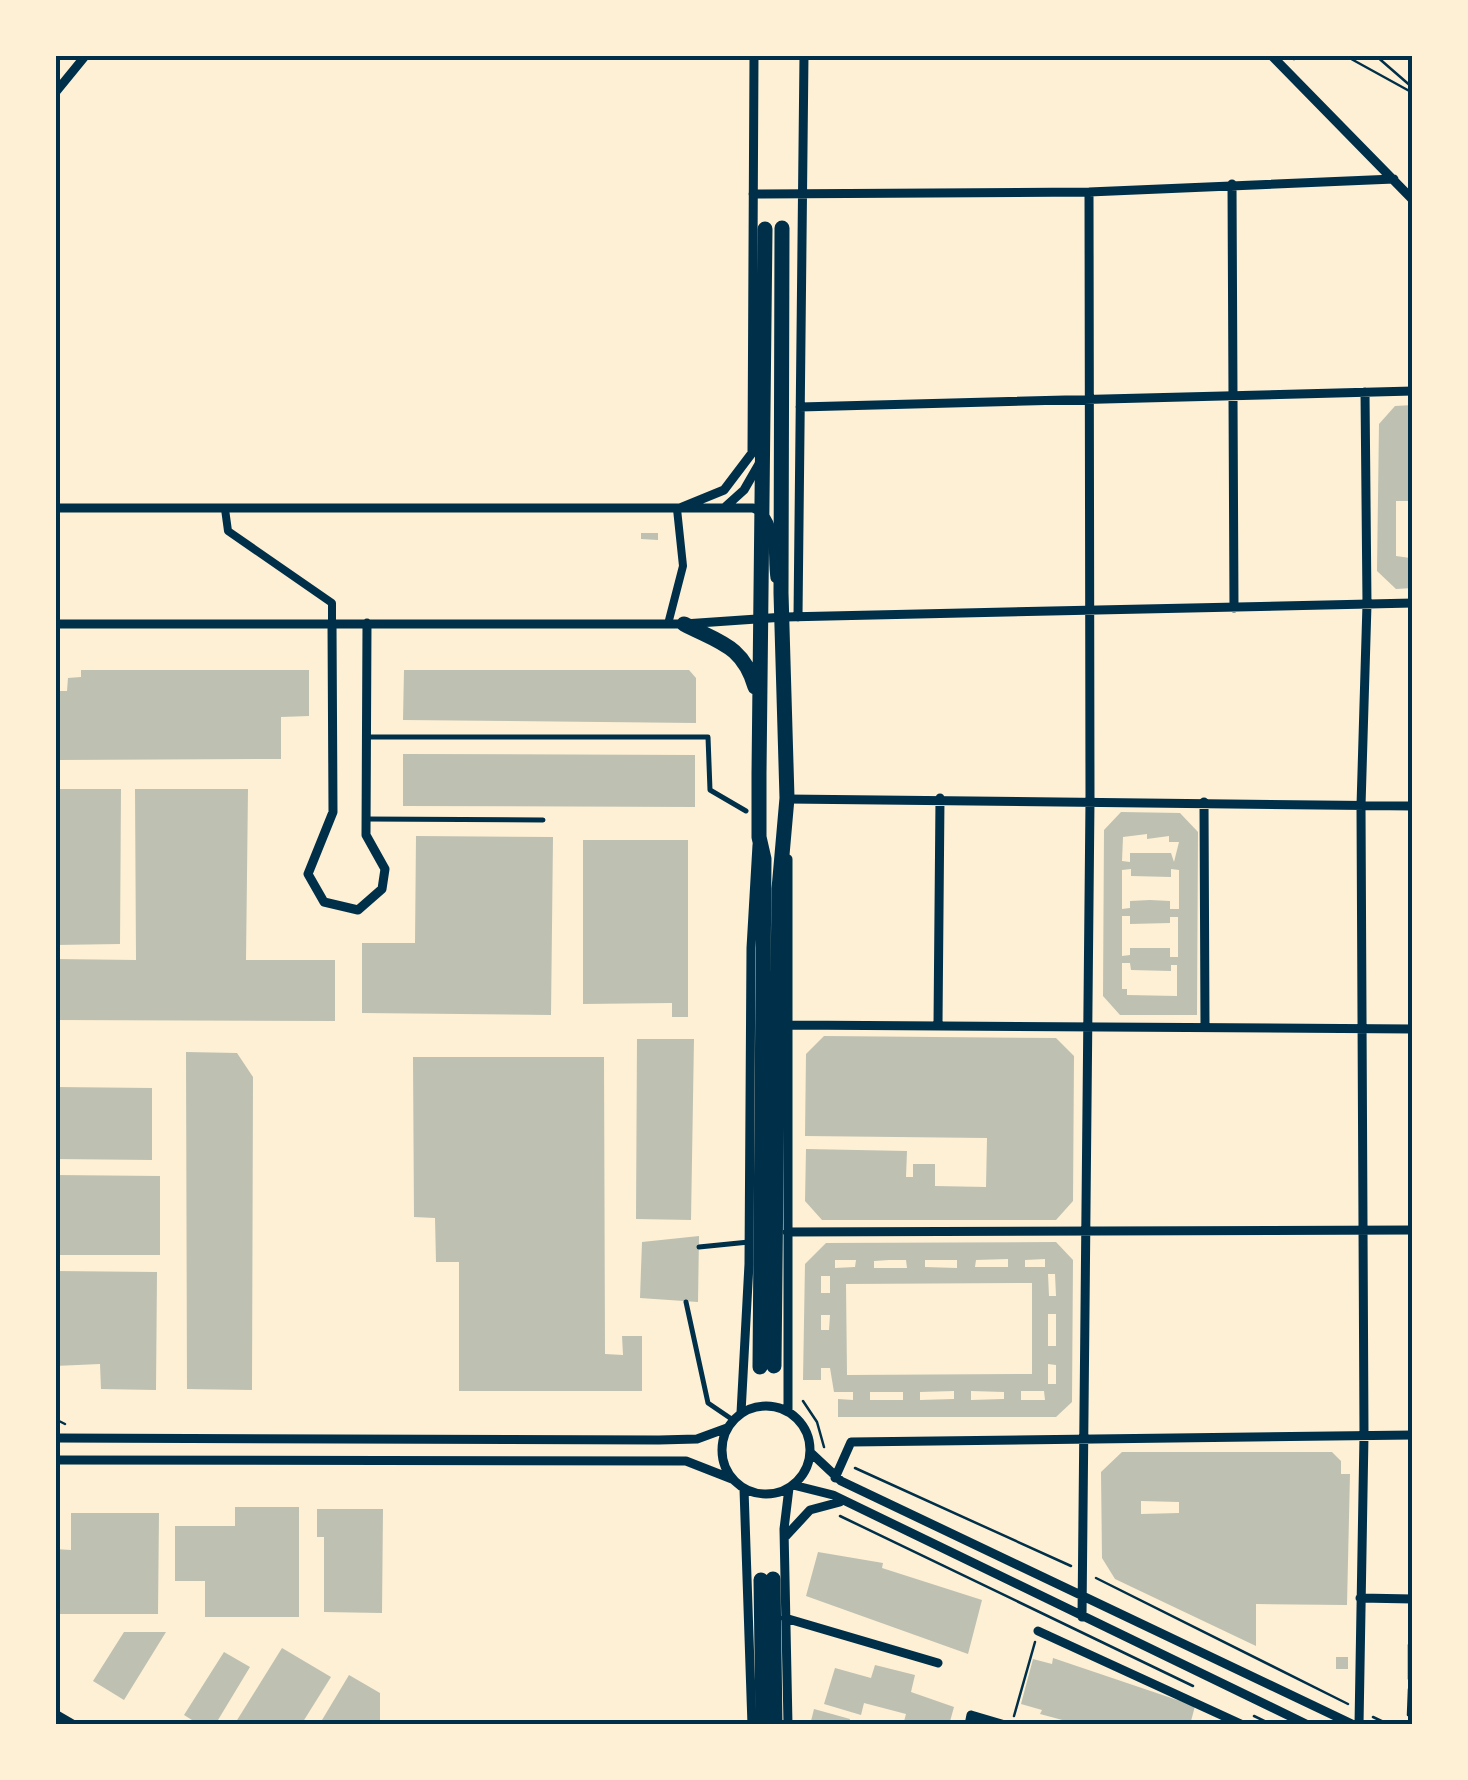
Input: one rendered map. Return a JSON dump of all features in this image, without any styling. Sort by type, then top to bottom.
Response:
[{"type":"main road","points":[[774,228],[781,592],[791,617],[767,1366],[764,859],[759,837],[765,451],[774,228]]},
{"type":"main road","points":[[676,624],[735,648],[748,664],[760,708]]},
{"type":"main road","points":[[762,1725],[767,1580],[775,1725]]},
{"type":"street","points":[[55,93],[86,55]]},
{"type":"street","points":[[560,55],[593,55]]},
{"type":"street","points":[[677,509],[724,490],[752,453],[754,55]]},
{"type":"street","points":[[791,617],[798,590],[804,55]]},
{"type":"street","points":[[1272,55],[1413,200]]},
{"type":"street","points":[[753,194],[1089,192],[1394,179]]},
{"type":"street","points":[[1232,184],[1234,608]]},
{"type":"street","points":[[1082,1617],[1092,399],[1089,192]]},
{"type":"street","points":[[800,407],[1413,391]]},
{"type":"street","points":[[810,1452],[836,1478],[1356,1725],[1364,1435],[1364,392]]},
{"type":"street","points":[[724,508],[744,490],[765,451]]},
{"type":"street","points":[[55,508],[724,508],[763,512],[771,524],[774,574],[781,592]]},
{"type":"street","points":[[676,624],[683,566],[677,509]]},
{"type":"street","points":[[225,510],[228,531],[332,603],[333,812],[308,874],[318,897],[339,909],[368,906],[384,882],[385,869],[366,835],[367,622]]},
{"type":"street","points":[[55,624],[676,624],[791,617],[1413,603]]},
{"type":"street","points":[[788,1412],[787,798],[1413,806]]},
{"type":"street","points":[[938,1024],[940,798]]},
{"type":"street","points":[[1204,802],[1205,1026]]},
{"type":"street","points":[[732,1479],[722,1449],[734,1421],[749,1242],[751,948],[754,859],[759,837]]},
{"type":"street","points":[[790,1025],[1413,1029]]},
{"type":"street","points":[[787,1232],[1413,1230]]},
{"type":"street","points":[[55,1438],[658,1440],[697,1438],[760,1406],[788,1412],[805,1429],[810,1452],[806,1469],[791,1486],[784,1538],[788,1725]]},
{"type":"street","points":[[836,1478],[851,1442],[1084,1441],[1126,1435],[1413,1435]]},
{"type":"street","points":[[55,1460],[686,1461],[762,1494],[791,1486],[818,1489],[1308,1725]]},
{"type":"street","points":[[744,1489],[752,1725]]},
{"type":"street","points":[[784,1538],[810,1510],[843,1502]]},
{"type":"street","points":[[1360,1598],[1413,1599]]},
{"type":"street","points":[[784,1618],[938,1663]]},
{"type":"street","points":[[1038,1630],[1244,1725]]},
{"type":"street","points":[[55,1714],[74,1725]]},
{"type":"street","points":[[968,1725],[971,1715],[1008,1725]]},
{"type":"lane","points":[[366,737],[708,737],[710,790],[746,812]]},
{"type":"lane","points":[[366,819],[543,820]]},
{"type":"lane","points":[[699,1248],[749,1242]]},
{"type":"lane","points":[[686,1302],[708,1402],[734,1421]]},
{"type":"path","points":[[1344,55],[1413,91]]},
{"type":"path","points":[[1376,55],[1413,91]]},
{"type":"path","points":[[828,1515],[861,1526],[1206,1693]]},
{"type":"path","points":[[1008,1725],[1038,1630]]},
{"type":"path","points":[[1413,1635],[1408,1715],[1413,1715]]},
{"type":"path","points":[[1240,1709],[1273,1725]]},
{"type":"building","points":[[1413,405],[1413,501],[1396,501],[1396,556],[1410,558],[1413,588],[1396,589],[1377,571],[1379,424],[1395,406]]},
{"type":"building","points":[[641,533],[658,533],[658,540],[641,539]]},
{"type":"building","points":[[81,670],[309,670],[309,716],[281,717],[281,759],[59,760],[58,691],[67,691],[68,678],[81,677]]},
{"type":"building","points":[[404,670],[689,670],[696,678],[696,723],[403,720]]},
{"type":"building","points":[[403,754],[695,755],[695,807],[403,806]]},
{"type":"building","points":[[55,789],[121,789],[120,944],[55,945]]},
{"type":"building","points":[[135,789],[248,789],[246,960],[335,960],[335,1021],[55,1020],[55,959],[136,960]]},
{"type":"building","points":[[1121,812],[1180,813],[1198,832],[1197,1015],[1120,1015],[1103,996],[1104,830]],"holes":[[[1169,836],[1169,842],[1179,842],[1174,862],[1171,853],[1130,853],[1130,862],[1122,861],[1123,837]],[[1131,869],[1131,876],[1171,877],[1171,869],[1179,870],[1179,909],[1170,909],[1170,901],[1150,900],[1130,901],[1130,908],[1122,909],[1122,870]],[[1122,916],[1130,916],[1130,924],[1170,923],[1170,917],[1178,917],[1178,957],[1170,957],[1170,948],[1130,948],[1130,955],[1122,956]],[[1122,963],[1130,963],[1131,970],[1171,971],[1171,965],[1177,965],[1177,996],[1127,995],[1127,989],[1122,989]]]},
{"type":"building","points":[[416,836],[553,837],[551,1015],[362,1013],[362,943],[415,943]]},
{"type":"building","points":[[583,840],[688,840],[688,1017],[672,1017],[672,1003],[583,1004]]},
{"type":"building","points":[[824,1036],[1056,1038],[1074,1056],[1073,1201],[1056,1220],[822,1220],[805,1201],[806,1149],[907,1151],[906,1177],[913,1177],[913,1164],[935,1164],[935,1186],[986,1187],[987,1138],[805,1136],[806,1054]]},
{"type":"building","points":[[637,1039],[694,1039],[691,1220],[636,1219]]},
{"type":"building","points":[[186,1052],[237,1053],[253,1077],[252,1390],[187,1389]]},
{"type":"building","points":[[413,1057],[604,1057],[605,1354],[623,1355],[622,1336],[642,1336],[642,1391],[459,1391],[459,1262],[436,1262],[435,1218],[414,1217]]},
{"type":"building","points":[[55,1087],[152,1088],[152,1160],[55,1159]]},
{"type":"building","points":[[55,1175],[160,1176],[160,1255],[55,1255]]},
{"type":"building","points":[[699,1236],[698,1302],[640,1298],[642,1242]]},
{"type":"building","points":[[1056,1242],[1073,1260],[1072,1402],[1056,1417],[838,1417],[838,1399],[853,1400],[853,1392],[834,1392],[830,1368],[821,1368],[821,1380],[803,1380],[805,1264],[826,1243]],"holes":[[[1008,1259],[1008,1267],[975,1267],[976,1260]],[[1045,1259],[1045,1267],[1025,1267],[1025,1260]],[[835,1260],[856,1260],[855,1267],[835,1268]],[[906,1260],[907,1268],[874,1268],[874,1261]],[[925,1260],[957,1260],[957,1268],[925,1267]],[[1048,1274],[1055,1274],[1056,1296],[1049,1296]],[[821,1276],[830,1276],[830,1293],[821,1293]],[[1032,1283],[1032,1374],[847,1375],[846,1284]],[[1048,1314],[1056,1314],[1056,1346],[1048,1346]],[[821,1315],[830,1315],[829,1330],[821,1330]],[[1048,1364],[1056,1365],[1056,1384],[1048,1384]],[[954,1391],[954,1399],[920,1400],[920,1392]],[[971,1391],[1004,1392],[1004,1399],[971,1400]],[[1021,1391],[1044,1391],[1045,1400],[1021,1400]],[[870,1392],[903,1392],[903,1400],[870,1400]]]},
{"type":"building","points":[[55,1271],[157,1272],[156,1390],[101,1389],[100,1364],[55,1366]]},
{"type":"building","points":[[1122,1452],[1332,1452],[1341,1461],[1341,1474],[1350,1474],[1347,1605],[1256,1604],[1256,1646],[1115,1579],[1102,1558],[1101,1472]],"holes":[[[1141,1501],[1179,1502],[1179,1513],[1141,1514]]]},
{"type":"building","points":[[235,1507],[299,1507],[299,1617],[205,1617],[205,1581],[175,1581],[175,1526],[235,1526]]},
{"type":"building","points":[[317,1509],[383,1509],[382,1613],[324,1612],[324,1537],[317,1537]]},
{"type":"building","points":[[71,1513],[159,1513],[158,1614],[60,1614],[55,1549],[71,1550]]},
{"type":"building","points":[[818,1552],[883,1563],[882,1568],[982,1600],[968,1654],[806,1596]]},
{"type":"building","points":[[124,1632],[166,1632],[124,1700],[93,1681]]},
{"type":"building","points":[[282,1648],[331,1677],[301,1725],[234,1725]]},
{"type":"building","points":[[224,1652],[250,1667],[215,1725],[200,1725],[184,1715]]},
{"type":"building","points":[[1336,1657],[1348,1657],[1348,1669],[1336,1669]]},
{"type":"building","points":[[1053,1658],[1195,1706],[1190,1725],[1081,1725],[1040,1714],[1042,1710],[1021,1704],[1033,1659],[1052,1664]]},
{"type":"building","points":[[875,1665],[915,1675],[911,1692],[954,1707],[949,1725],[903,1725],[906,1714],[864,1703],[861,1715],[824,1704],[835,1668],[871,1678]]},
{"type":"building","points":[[349,1675],[380,1693],[380,1725],[319,1725]]},
{"type":"building","points":[[814,1709],[850,1719],[849,1725],[810,1725]]}]
